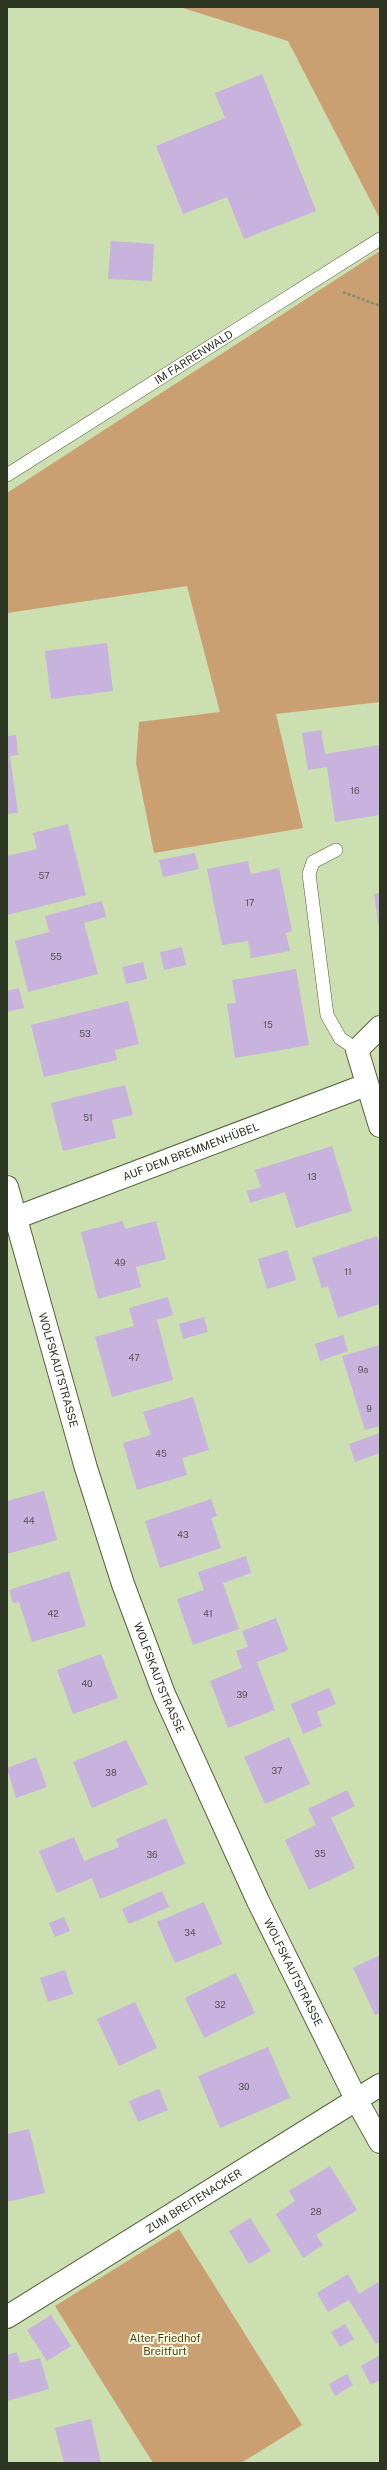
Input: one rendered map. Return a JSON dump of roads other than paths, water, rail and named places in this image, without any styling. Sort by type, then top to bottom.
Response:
[{"type":"street","points":[[380,1026],[357,1050],[366,1085],[380,1126]]},
{"type":"street","name":"AUF DEM BREMMENHÜBEL","points":[[15,1218],[366,1085]]},
{"type":"street","name":"WOLFSKAUTSTRASSE","points":[[7,1187],[86,1468],[123,1584],[164,1694],[258,1901],[357,2101],[380,2142]]},
{"type":"street","name":"ZUM BREITENACKER","points":[[7,2317],[357,2101],[380,2085]]},
{"type":"lane","name":"IM FARRENWALD","points":[[7,475],[380,239]]},
{"type":"lane","points":[[336,850],[313,862],[309,874],[327,1015],[340,1038],[357,1050]]},
{"type":"park label","name":"Alter Friedhof Breitfurt","points":[[165,2344]]}]
